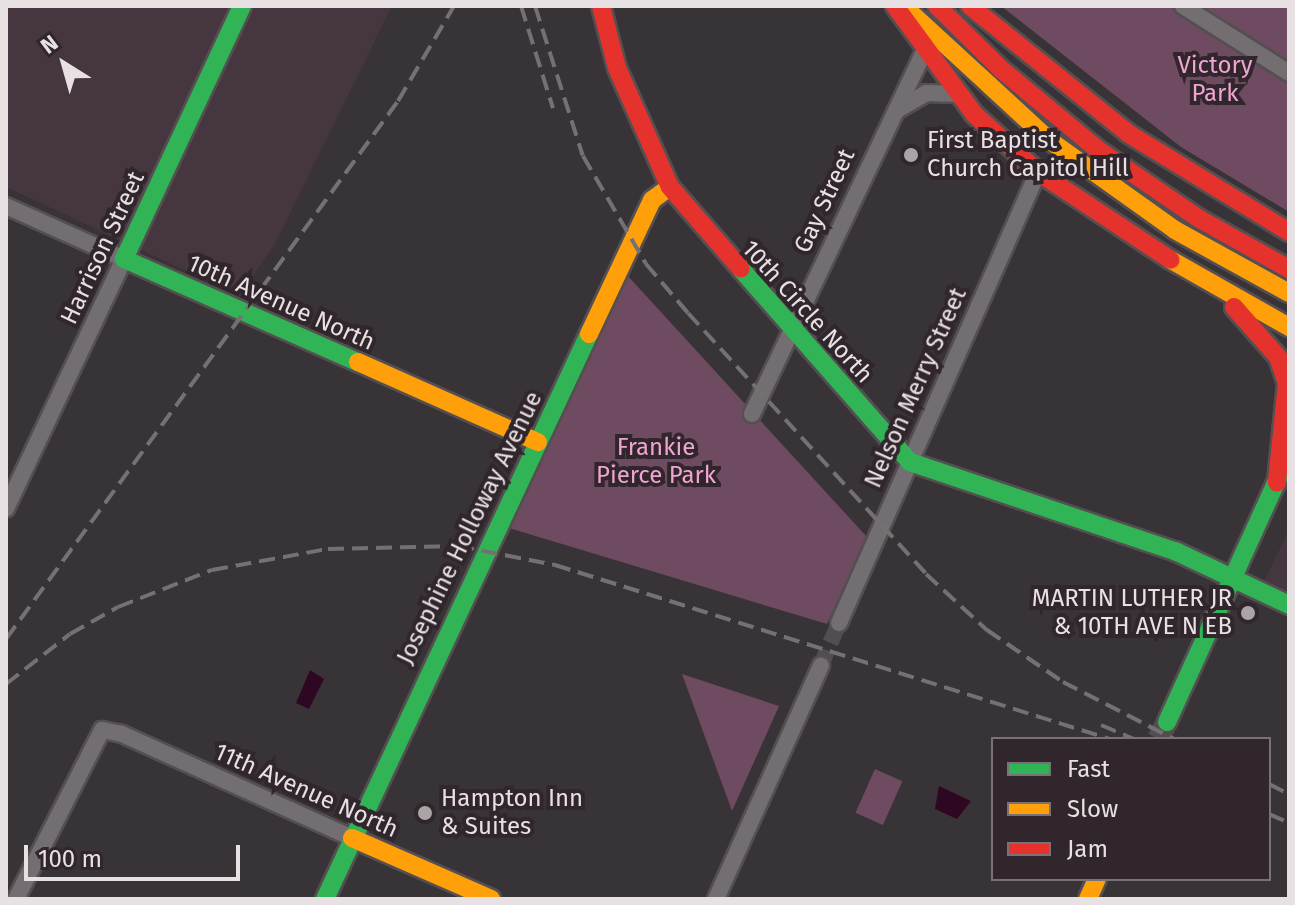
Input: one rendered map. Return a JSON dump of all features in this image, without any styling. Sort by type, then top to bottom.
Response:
[{"type":"street","name":"Harrison Street","points":[[6,509],[242,6]]},
{"type":"street","name":"10th Circle North","points":[[601,6],[617,68],[670,187],[791,331],[910,462],[1175,551],[1231,577]]},
{"type":"street","points":[[895,6],[924,52],[958,94],[1038,172],[1208,285],[1289,327]]},
{"type":"street","points":[[903,6],[1049,140],[1175,230],[1289,293]]},
{"type":"street","points":[[937,6],[1021,86],[1097,149],[1198,218],[1289,269]]},
{"type":"street","points":[[970,6],[1129,134],[1289,232]]},
{"type":"street","points":[[1183,6],[1289,73]]},
{"type":"street","name":"Gay Street","points":[[752,414],[892,113],[924,52]]},
{"type":"street","points":[[892,113],[926,93],[958,94]]},
{"type":"street","name":"Nelson Merry Street","points":[[839,623],[1038,172]]},
{"type":"street","name":"Josephine Holloway Avenue","points":[[325,899],[652,200],[670,187]]},
{"type":"street","name":"10th Avenue North","points":[[6,206],[538,442]]},
{"type":"street","points":[[1208,285],[1253,323],[1278,357],[1287,383],[1277,482]]},
{"type":"street","points":[[1167,722],[1289,456]]},
{"type":"street","points":[[1231,577],[1289,605]]},
{"type":"street","points":[[716,899],[821,665]]},
{"type":"street","name":"11th Avenue North","points":[[16,899],[90,744],[102,730],[122,734],[491,899]]},
{"type":"shaded area","points":[[6,6],[392,6],[276,242],[240,296],[6,187]]},
{"type":"shaded area","points":[[1289,530],[1289,598],[1262,585]]},
{"type":"shaded area","points":[[310,670],[324,679],[309,709],[296,703]]},
{"type":"shaded area","points":[[939,786],[971,801],[957,819],[935,809]]},
{"type":"green space","name":"Victory Park","points":[[1001,6],[1289,6],[1289,212],[1181,147]]},
{"type":"green space","name":"Frankie Pierce Park","points":[[627,275],[867,537],[827,624],[509,528]]},
{"type":"green space","points":[[682,674],[779,706],[732,811]]},
{"type":"green space","points":[[875,769],[902,781],[883,825],[855,813]]},
{"type":"tunnel","points":[[821,665],[839,623]]},
{"type":"tunnel","points":[[1159,737],[1167,722]]},
{"type":"railway","points":[[6,639],[398,101],[454,6]]},
{"type":"railway","points":[[521,6],[553,108]]},
{"type":"railway","points":[[535,6],[583,156],[646,264],[688,313],[926,574],[987,630],[1063,682],[1170,737]]},
{"type":"railway","points":[[6,684],[70,634],[118,607],[212,570],[328,549],[458,546],[555,565],[1104,737]]},
{"type":"railway","points":[[1101,725],[1129,737]]},
{"type":"railway","points":[[1271,785],[1289,794]]},
{"type":"railway","points":[[1271,815],[1289,823]]},
{"type":"traffic: fast","points":[[242,6],[124,259],[358,362]]},
{"type":"traffic: fast","points":[[741,269],[910,462],[1175,551],[1289,605]]},
{"type":"traffic: fast","points":[[325,899],[589,334]]},
{"type":"traffic: fast","points":[[1167,722],[1283,468]]},
{"type":"traffic: slow","points":[[911,13],[1049,140],[1175,230],[1289,293]]},
{"type":"traffic: slow","points":[[589,334],[652,200],[670,187]]},
{"type":"traffic: slow","points":[[1171,260],[1289,327]]},
{"type":"traffic: slow","points":[[358,362],[538,442]]},
{"type":"traffic: slow","points":[[352,838],[491,899]]},
{"type":"traffic: slow","points":[[1088,899],[1096,881]]},
{"type":"traffic: jam","points":[[601,6],[617,68],[670,187],[741,269]]},
{"type":"traffic: jam","points":[[895,6],[974,114],[1038,172],[1171,260]]},
{"type":"traffic: jam","points":[[937,6],[1002,70],[1097,149],[1198,218],[1289,269]]},
{"type":"traffic: jam","points":[[970,6],[1129,134],[1289,232]]},
{"type":"traffic: jam","points":[[1234,307],[1278,357],[1287,383],[1277,482]]},
{"type":"place","name":"First Baptist Church Capitol Hill","points":[[911,155]]},
{"type":"place","name":"MARTIN LUTHER JR & 10TH AVE N EB","points":[[1248,613]]},
{"type":"place","name":"Hampton Inn & Suites","points":[[425,813]]}]
